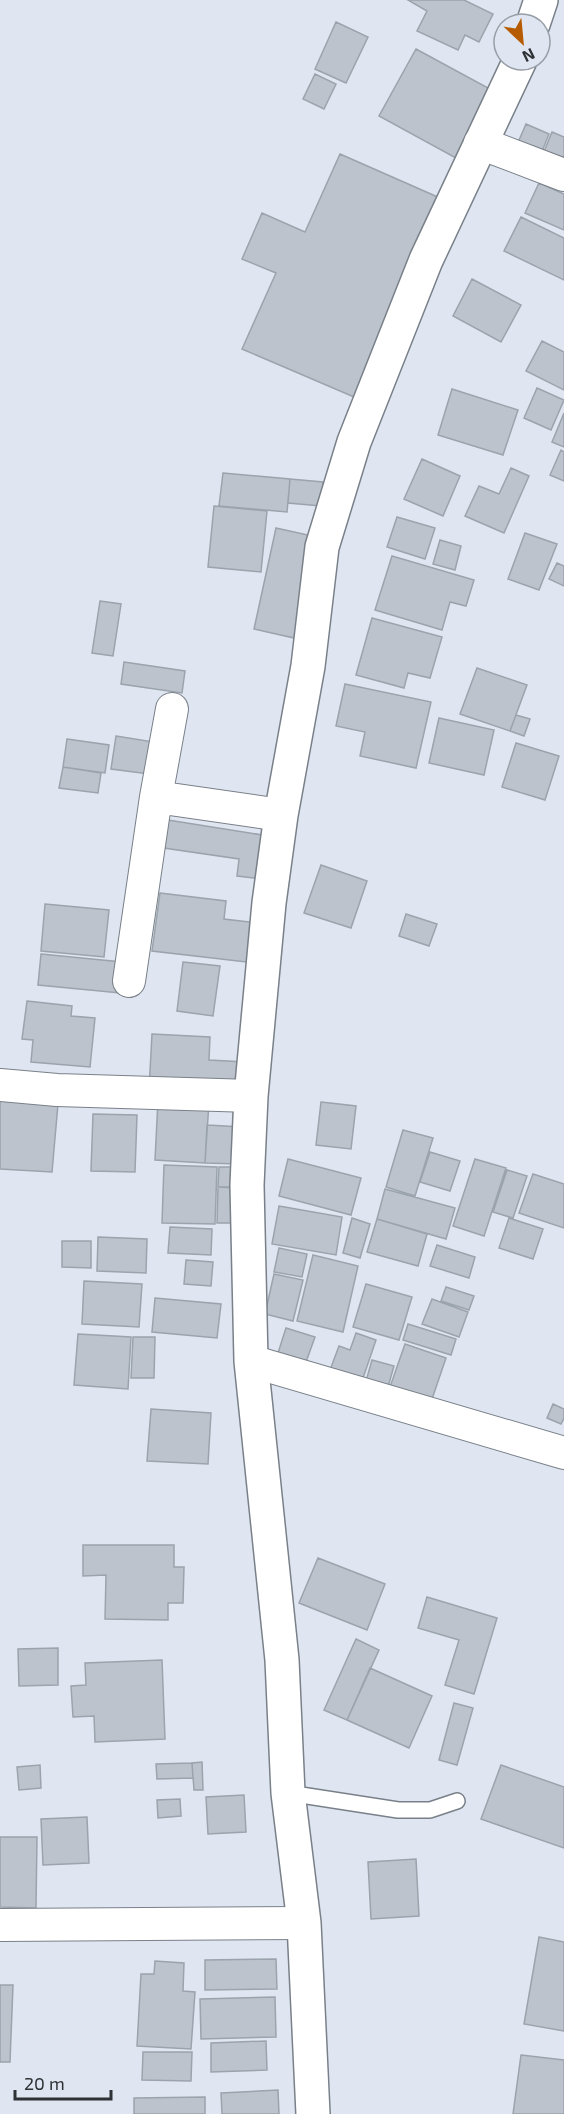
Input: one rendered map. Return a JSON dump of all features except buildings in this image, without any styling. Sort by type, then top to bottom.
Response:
[{"type":"street","points":[[312,2114],[304,1923],[288,1793],[282,1660],[251,1361],[247,1185],[251,1096],[269,903],[280,815],[308,666],[322,547],[354,442],[426,260],[513,72]]},
{"type":"street","points":[[480,143],[564,175]]},
{"type":"street","points":[[129,981],[156,797],[172,709]]},
{"type":"street","points":[[156,797],[280,815]]},
{"type":"street","points":[[0,1085],[57,1090],[251,1096]]},
{"type":"street","points":[[251,1361],[564,1453]]},
{"type":"street","points":[[0,1925],[304,1923]]},
{"type":"lane","points":[[288,1793],[398,1810],[430,1810],[457,1801]]}]
